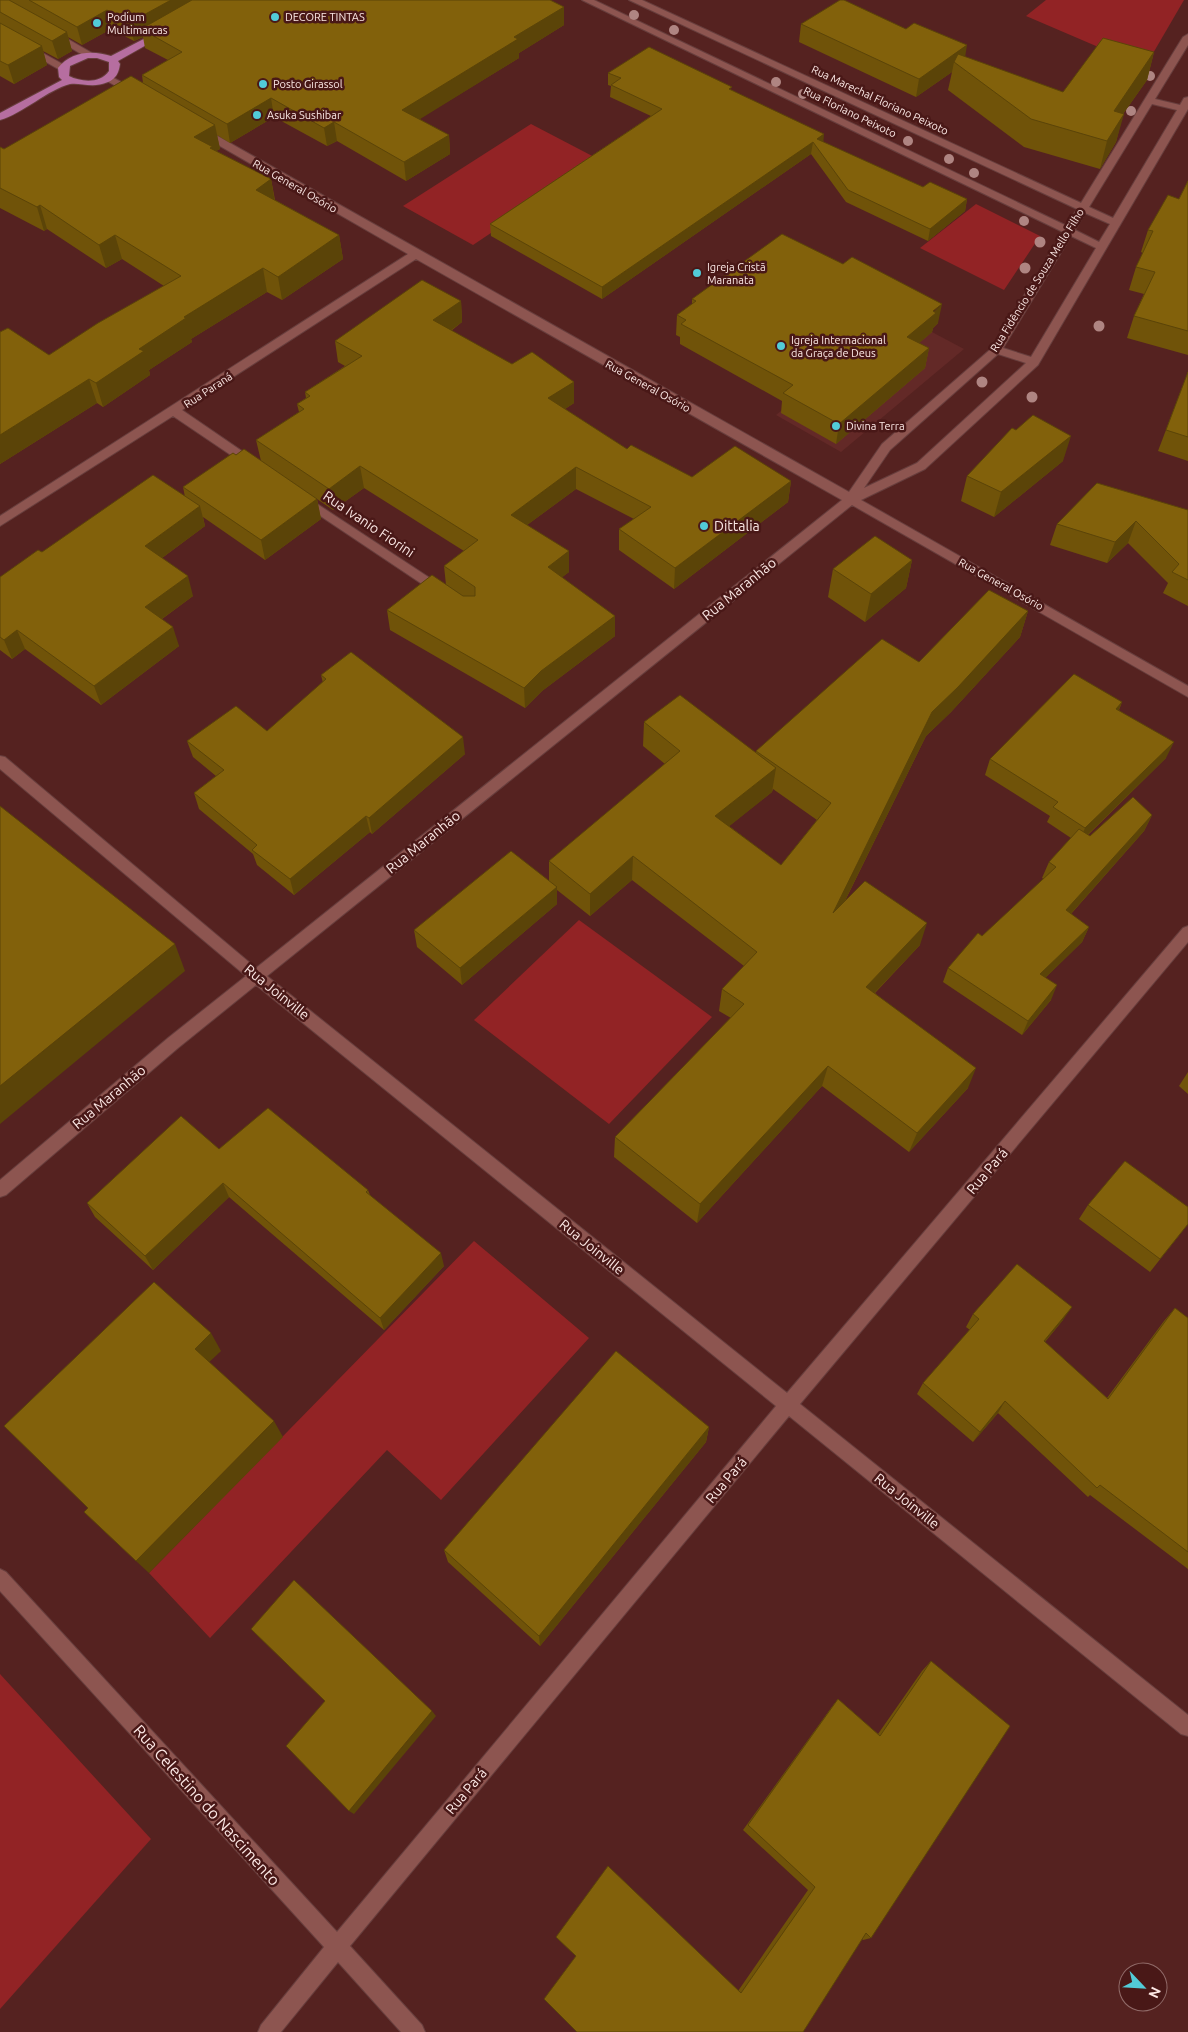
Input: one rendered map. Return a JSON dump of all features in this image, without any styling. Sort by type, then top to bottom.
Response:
[{"type":"main road","points":[[68,81],[62,73],[63,68],[72,59],[98,55],[112,60],[170,28]]},
{"type":"main road","points":[[0,117],[68,81],[84,84],[108,78],[115,68],[112,60]]},
{"type":"street","name":"Rua Floriano Peixoto","points":[[586,0],[708,58],[866,121],[1102,247]]},
{"type":"street","name":"Rua Marechal Floriano Peixoto","points":[[634,0],[728,44],[866,121],[1083,207],[1116,222]]},
{"type":"street","points":[[48,31],[89,55]]},
{"type":"street","points":[[0,32],[63,68]]},
{"type":"street","name":"Rua Fidêncio de Souza Mello Filho","points":[[850,500],[886,447],[996,350],[1149,100],[1185,48],[1188,36]]},
{"type":"street","points":[[708,58],[728,44]]},
{"type":"street","points":[[108,78],[149,101]]},
{"type":"street","points":[[850,500],[921,466],[1034,362],[1186,105],[1149,100]]},
{"type":"street","name":"Rua General Osório","points":[[192,126],[414,255],[1033,601],[1188,692]]},
{"type":"street","name":"Rua Paraná","points":[[0,522],[414,255]]},
{"type":"street","points":[[996,350],[1034,362]]},
{"type":"street","points":[[174,411],[265,473]]},
{"type":"street","name":"Rua Ivanio Fiorini","points":[[290,489],[455,600]]},
{"type":"street","name":"Rua Maranhão","points":[[0,1190],[173,1043],[850,500]]},
{"type":"street","name":"Rua Joinville","points":[[0,761],[256,976],[1188,1727]]},
{"type":"street","name":"Rua Pará","points":[[268,2032],[336,1947],[788,1406],[1188,932]]},
{"type":"street","name":"Rua Celestino do Nascimento","points":[[0,1578],[415,2032]]},
{"type":"shaded area","points":[[1046,0],[1184,0],[1145,67],[1026,16]]},
{"type":"shaded area","points":[[531,124],[600,160],[473,245],[403,206]]},
{"type":"shaded area","points":[[976,204],[1040,236],[1004,290],[920,248]]},
{"type":"shaded area","points":[[900,315],[964,349],[841,452],[776,415]]},
{"type":"shaded area","points":[[579,920],[712,1017],[609,1124],[474,1020]]},
{"type":"shaded area","points":[[474,1241],[589,1338],[441,1500],[387,1450],[210,1638],[149,1573]]},
{"type":"shaded area","points":[[0,1674],[151,1839],[0,2009]]},
{"type":"building","points":[[0,0],[9,0],[67,32],[52,41],[0,12]]},
{"type":"building","points":[[29,0],[171,0],[129,23],[107,10],[77,27]]},
{"type":"building","points":[[192,0],[550,0],[564,7],[514,37],[518,39],[402,110],[449,135],[404,162],[334,122],[324,128],[271,98],[227,124],[142,75],[182,52],[141,29]]},
{"type":"building","points":[[840,0],[844,0],[906,29],[914,23],[967,45],[919,79],[801,24]]},
{"type":"building","points":[[0,23],[42,46],[8,65],[0,61]]},
{"type":"building","points":[[1103,38],[1154,52],[1114,111],[1124,114],[1107,141],[1031,119],[954,62],[958,54],[1063,92]]},
{"type":"building","points":[[649,47],[732,87],[729,89],[824,134],[817,139],[923,187],[930,182],[967,199],[930,229],[848,190],[813,142],[602,287],[490,224],[662,109],[611,85],[621,78],[608,73]]},
{"type":"building","points":[[131,76],[215,125],[194,137],[213,147],[210,148],[271,179],[256,190],[339,235],[278,277],[263,268],[184,317],[186,318],[139,349],[144,351],[96,383],[89,379],[0,435],[0,332],[8,328],[49,355],[98,323],[181,276],[115,235],[99,245],[40,205],[37,207],[0,188],[0,147],[4,149]]},
{"type":"building","points":[[1188,181],[1188,331],[1134,316],[1155,272],[1136,267],[1153,231],[1148,230],[1168,195],[1179,199]]},
{"type":"building","points":[[782,234],[843,264],[852,257],[942,304],[933,311],[936,313],[907,337],[929,348],[839,424],[783,393],[793,385],[681,324],[686,320],[677,315],[696,301],[692,299]]},
{"type":"building","points":[[422,280],[461,301],[433,320],[512,364],[532,352],[574,382],[548,398],[627,449],[631,445],[692,477],[735,446],[791,481],[675,568],[619,529],[651,507],[576,467],[511,515],[569,551],[548,567],[615,616],[541,671],[524,688],[387,610],[432,575],[463,596],[475,596],[475,587],[444,566],[478,540],[360,466],[329,489],[256,440],[304,409],[297,404],[310,396],[305,392],[362,356],[335,341]]},
{"type":"building","points":[[1188,372],[1188,437],[1166,430]]},
{"type":"building","points":[[1033,415],[1071,436],[1001,492],[967,476],[1012,428],[1016,430]]},
{"type":"building","points":[[244,449],[317,499],[261,540],[183,487],[233,453],[236,455]]},
{"type":"building","points":[[153,475],[200,506],[145,546],[188,576],[145,607],[173,627],[94,686],[17,630],[4,640],[0,637],[0,577],[38,550],[42,552]]},
{"type":"building","points":[[1097,483],[1188,510],[1188,580],[1172,572],[1179,564],[1136,521],[1115,542],[1057,524]]},
{"type":"building","points":[[875,536],[912,560],[871,594],[833,569]]},
{"type":"building","points":[[989,590],[1028,611],[958,687],[932,712],[833,913],[865,881],[927,923],[866,987],[976,1068],[917,1133],[828,1066],[700,1204],[615,1137],[744,1004],[722,989],[757,952],[633,856],[590,894],[549,861],[680,751],[644,722],[680,695],[776,768],[715,816],[781,865],[831,803],[756,751],[882,639],[919,662]]},
{"type":"building","points":[[351,652],[463,737],[369,818],[366,816],[290,879],[252,850],[257,845],[194,793],[224,770],[187,741],[236,706],[267,731],[326,679],[321,675]]},
{"type":"building","points":[[1074,674],[1122,702],[1116,709],[1174,742],[1085,828],[1053,807],[1058,802],[990,759]]},
{"type":"building","points":[[1133,797],[1152,815],[1066,910],[1089,927],[1040,974],[1057,985],[1028,1021],[948,968],[978,933],[982,936],[1056,867],[1049,862],[1079,829],[1090,836]]},
{"type":"building","points":[[0,806],[175,944],[0,1086]]},
{"type":"building","points":[[511,851],[557,887],[460,968],[414,930]]},
{"type":"building","points":[[268,1108],[441,1253],[380,1318],[223,1183],[145,1256],[87,1203],[181,1116],[219,1149]]},
{"type":"building","points":[[1125,1161],[1188,1207],[1188,1224],[1160,1259],[1088,1205]]},
{"type":"building","points":[[1017,1264],[1072,1307],[1044,1341],[1108,1399],[1175,1308],[1188,1318],[1188,1552],[1100,1485],[1097,1488],[1005,1401],[980,1432],[923,1383],[979,1319],[973,1314]]},
{"type":"building","points":[[154,1282],[211,1333],[195,1349],[274,1421],[136,1561],[84,1512],[88,1508],[4,1426]]},
{"type":"building","points":[[616,1351],[709,1427],[539,1636],[444,1550]]},
{"type":"building","points":[[294,1580],[432,1711],[349,1811],[286,1746],[325,1701],[251,1629]]},
{"type":"building","points":[[931,1661],[1010,1726],[871,1938],[866,1933],[803,2032],[577,2032],[544,1999],[576,1956],[556,1937],[608,1866],[741,1993],[815,1887],[748,1825],[838,1699],[880,1736]]},
{"type":"place","name":"DECORE TINTAS","points":[[275,17]]},
{"type":"place","name":"Podium Multimarcas","points":[[97,23]]},
{"type":"place","name":"Posto Girassol","points":[[263,84]]},
{"type":"place","name":"Asuka Sushibar","points":[[257,115]]},
{"type":"place","name":"Igreja Cristã Maranata","points":[[697,273]]},
{"type":"place","name":"Igreja Internacional da Graça de Deus","points":[[781,346]]},
{"type":"place","name":"Divina Terra","points":[[836,426]]},
{"type":"place","name":"Dittalia","points":[[704,526]]}]
